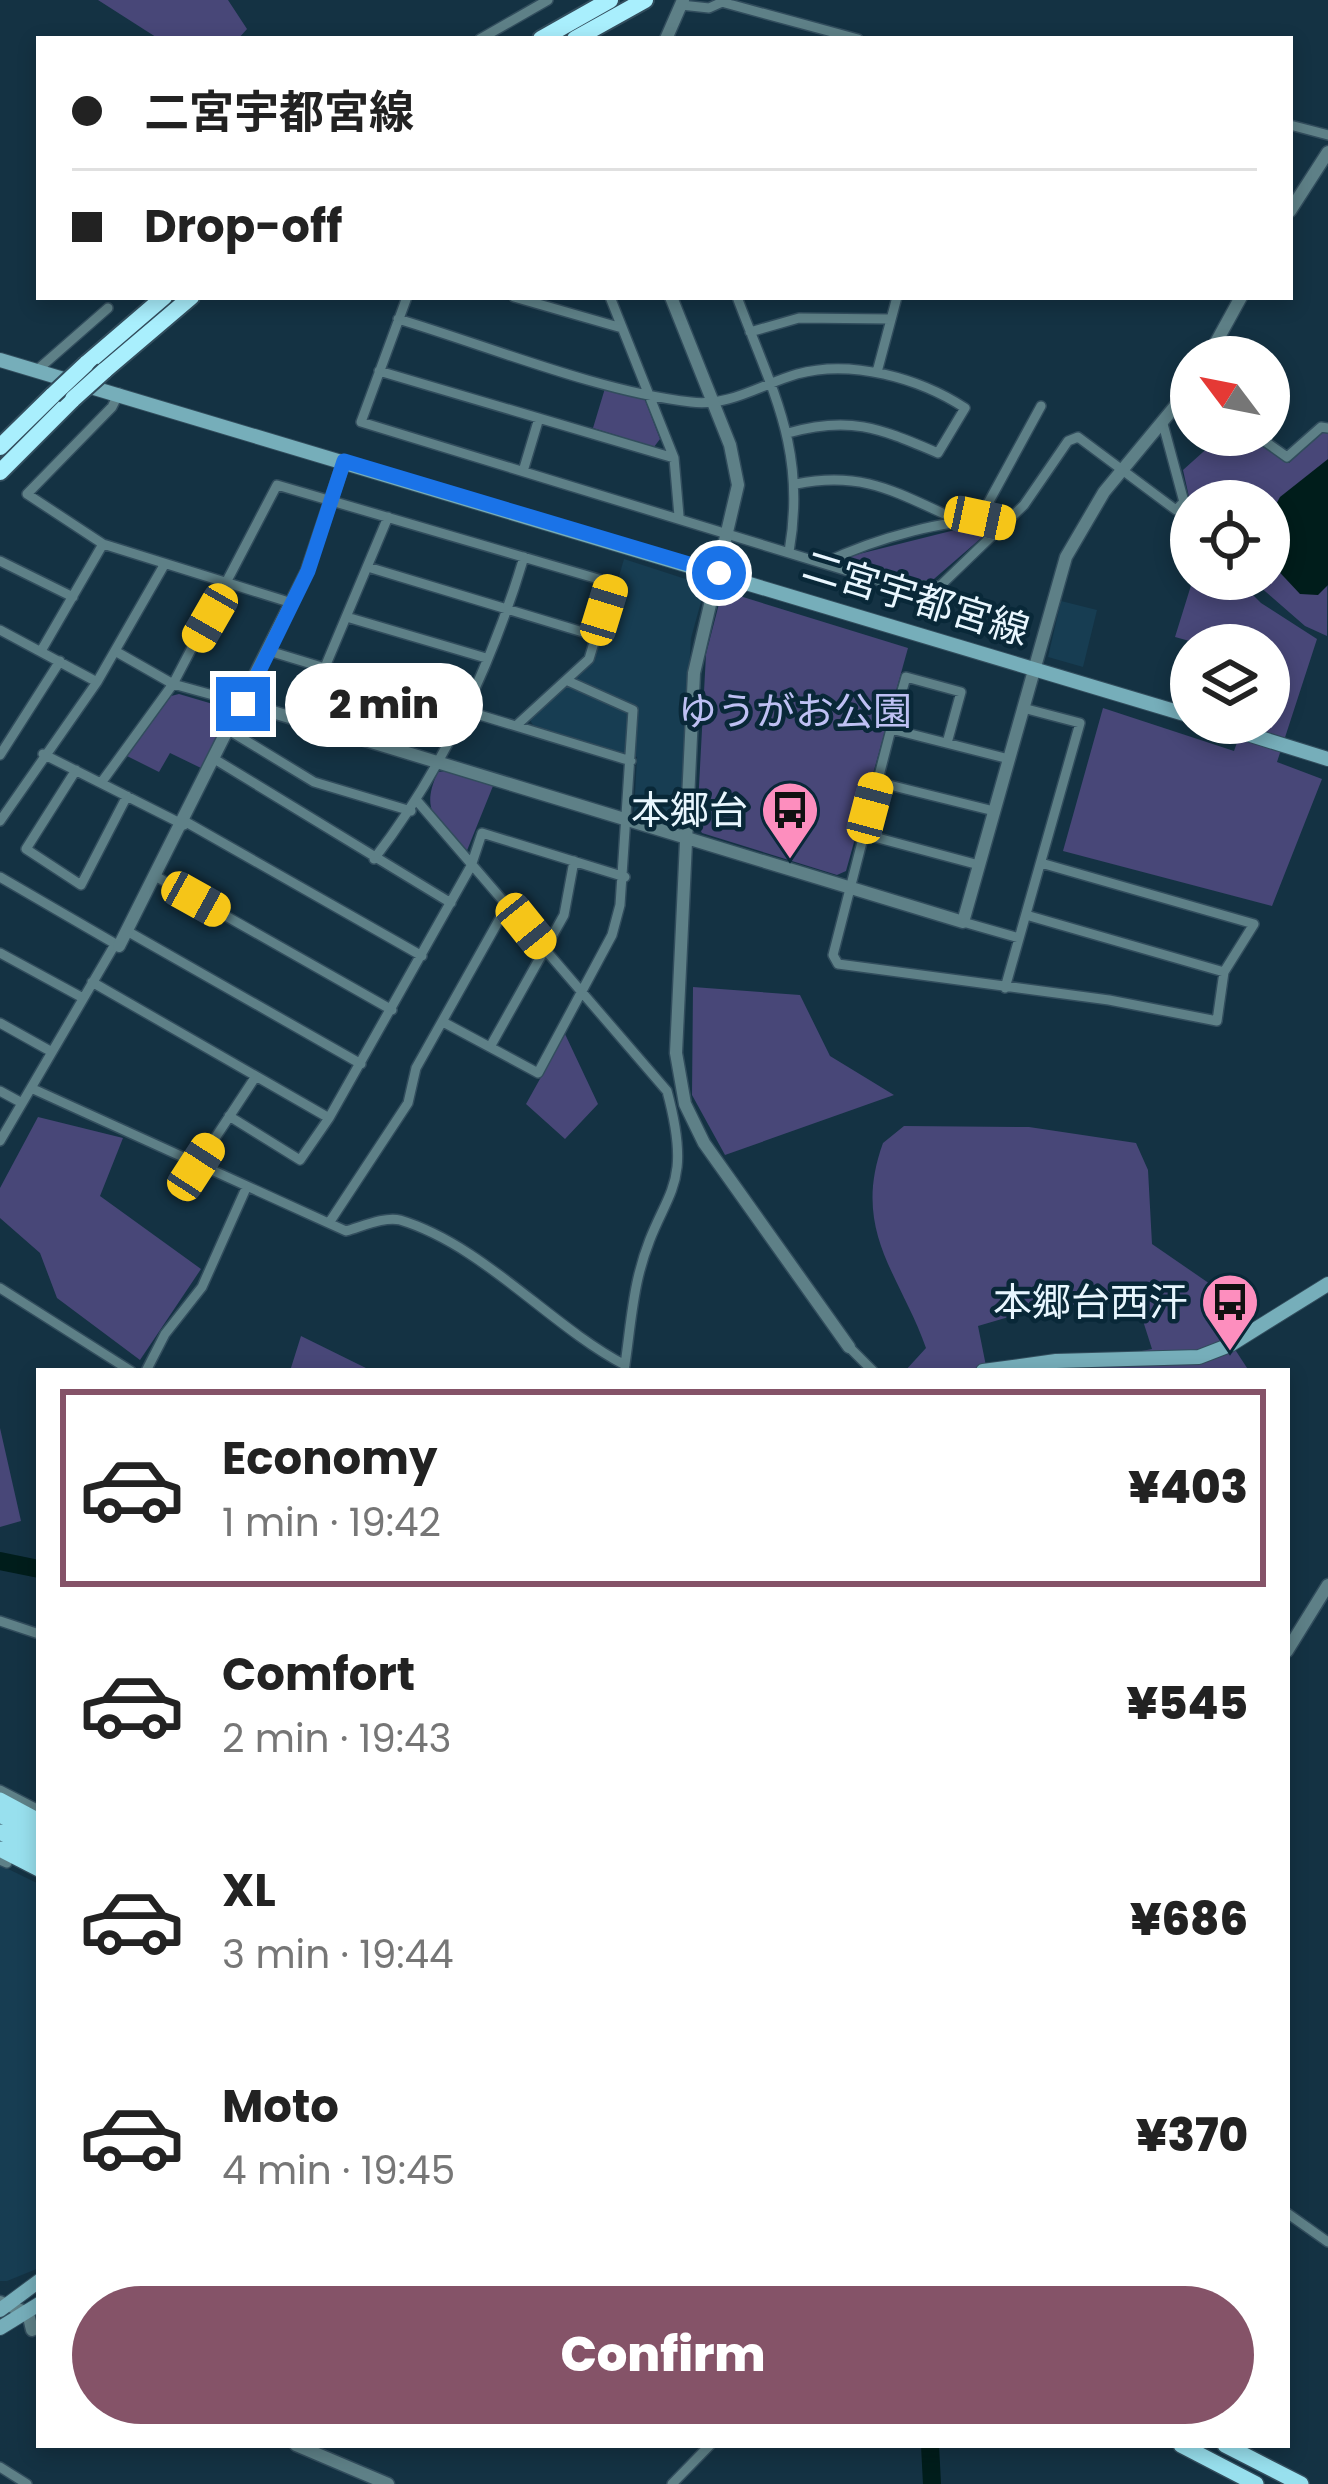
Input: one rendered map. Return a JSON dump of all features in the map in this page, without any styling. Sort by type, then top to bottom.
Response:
[{"type":"highway","points":[[546,36],[610,0]]},
{"type":"highway","points":[[580,36],[645,0]]},
{"type":"highway","points":[[0,472],[161,300]]},
{"type":"highway","points":[[0,447],[53,395],[187,300]]},
{"type":"highway","points":[[0,1801],[36,1819]]},
{"type":"highway","points":[[0,1815],[36,1833]]},
{"type":"highway","points":[[0,1832],[36,1850]]},
{"type":"highway","points":[[2,1857],[36,1868]]},
{"type":"highway","points":[[1187,2448],[1256,2484]]},
{"type":"highway","points":[[1232,2448],[1301,2484]]},
{"type":"main road","name":"二宮宇都宮線","points":[[0,360],[1170,710]]},
{"type":"main road","points":[[1280,744],[1328,759]]},
{"type":"main road","points":[[1005,1368],[1056,1361],[1199,1358],[1230,1345],[1328,1284]]},
{"type":"main road","points":[[3,2314],[36,2284]]},
{"type":"main road","points":[[3,2314],[33,2308]]},
{"type":"street","points":[[485,36],[548,0]]},
{"type":"street","points":[[667,36],[682,3],[709,8],[726,1],[848,36]]},
{"type":"street","points":[[1293,126],[1328,135]]},
{"type":"street","points":[[1293,208],[1326,160]]},
{"type":"street","points":[[406,300],[361,422],[925,590],[940,586],[1005,523],[1068,440],[1078,437],[1176,510],[1184,502],[1163,424]]},
{"type":"street","points":[[524,300],[622,328]]},
{"type":"street","points":[[611,300],[674,458],[679,516]]},
{"type":"street","points":[[672,300],[713,401],[738,485],[730,535],[694,673],[676,1053],[685,1104],[700,1134],[849,1347],[870,1368]]},
{"type":"street","points":[[738,300],[788,433],[796,484],[789,552]]},
{"type":"street","points":[[877,372],[896,300]]},
{"type":"street","points":[[1220,336],[1239,300]]},
{"type":"street","points":[[36,370],[108,308]]},
{"type":"street","points":[[750,332],[799,318],[891,319]]},
{"type":"street","points":[[398,319],[647,394],[713,401],[825,368],[877,372],[965,408],[938,453],[854,423],[826,422],[788,433]]},
{"type":"street","points":[[379,371],[674,458]]},
{"type":"street","points":[[119,393],[112,407],[27,494],[103,544],[164,567],[292,603]]},
{"type":"street","points":[[980,518],[1041,406]]},
{"type":"street","points":[[964,922],[1066,557],[1124,469],[1170,415]]},
{"type":"street","points":[[524,468],[539,418]]},
{"type":"street","points":[[1290,454],[1321,428],[1328,428]]},
{"type":"street","points":[[0,1142],[92,982],[128,931],[185,824],[292,603],[344,461]]},
{"type":"street","points":[[796,484],[836,476],[861,478],[962,522]]},
{"type":"street","points":[[100,783],[173,684],[229,586],[277,485],[612,583],[589,659],[518,724]]},
{"type":"street","points":[[326,668],[388,518]]},
{"type":"street","points":[[824,562],[852,549],[980,518],[1005,523]]},
{"type":"street","points":[[41,651],[103,544]]},
{"type":"street","points":[[374,860],[415,807],[508,608],[524,557]]},
{"type":"street","points":[[0,561],[73,597]]},
{"type":"street","points":[[0,821],[97,682],[164,567]]},
{"type":"street","points":[[371,568],[596,636]]},
{"type":"street","points":[[350,618],[486,658]]},
{"type":"street","points":[[1,633],[97,682]]},
{"type":"street","points":[[115,651],[173,684],[1019,938]]},
{"type":"street","points":[[269,651],[631,760]]},
{"type":"street","points":[[0,755],[60,662]]},
{"type":"street","points":[[946,743],[961,692],[906,677],[848,888],[833,955],[838,964],[1217,1021],[1223,972],[1254,924],[1041,863]]},
{"type":"street","points":[[443,1022],[538,1073],[612,935],[625,877],[633,710],[568,682]]},
{"type":"street","points":[[1005,988],[1080,723],[1024,708]]},
{"type":"street","points":[[891,729],[1009,759]]},
{"type":"street","points":[[32,1088],[196,1167],[346,1231],[401,1220],[502,1276],[563,1328],[625,1368],[638,1278],[671,1203],[680,1150],[667,1091],[508,904],[415,807],[314,782],[230,731]]},
{"type":"street","points":[[43,754],[185,824],[422,956]]},
{"type":"street","points":[[216,760],[451,903]]},
{"type":"street","points":[[76,770],[26,849],[68,879],[81,885],[127,796]]},
{"type":"street","points":[[877,782],[994,812]]},
{"type":"street","points":[[229,1116],[300,1160],[392,1010],[471,866],[482,833],[625,877]]},
{"type":"street","points":[[863,834],[979,866]]},
{"type":"street","points":[[490,1047],[564,914],[574,861]]},
{"type":"street","points":[[0,877],[117,946]]},
{"type":"street","points":[[157,877],[392,1010]]},
{"type":"street","points":[[329,1223],[408,1103],[416,1068],[508,904]]},
{"type":"street","points":[[1026,915],[1223,972]]},
{"type":"street","points":[[128,931],[361,1064]]},
{"type":"street","points":[[0,953],[83,998]]},
{"type":"street","points":[[92,982],[329,1118]]},
{"type":"street","points":[[0,1023],[52,1052]]},
{"type":"street","points":[[196,1167],[256,1076]]},
{"type":"street","points":[[0,1090],[22,1103]]},
{"type":"street","points":[[680,1150],[700,1134]]},
{"type":"street","points":[[148,1368],[165,1334],[202,1287],[247,1186]]},
{"type":"street","points":[[0,1288],[126,1368]]},
{"type":"street","points":[[1290,1646],[1328,1586]]},
{"type":"street","points":[[0,1621],[36,1633]]},
{"type":"street","points":[[0,1790],[36,1808]]},
{"type":"street","points":[[1290,2215],[1328,2242]]},
{"type":"street","points":[[33,2308],[35,2332]]},
{"type":"street","points":[[3,2314],[35,2332]]},
{"type":"street","points":[[303,2448],[388,2484]]},
{"type":"street","points":[[672,2484],[707,2448]]},
{"type":"street","points":[[0,2467],[27,2484]]},
{"type":"shaded area","points":[[1328,459],[1328,585],[1318,595],[1300,594],[1290,583],[1290,489]]},
{"type":"shaded area","points":[[624,559],[701,584],[704,591],[691,638],[680,819],[673,827],[634,813],[637,757],[533,725],[530,720],[594,662]]},
{"type":"shaded area","points":[[1061,601],[1097,610],[1083,667],[1048,657]]},
{"type":"shaded area","points":[[0,1865],[36,1883],[36,2269],[0,2281]]},
{"type":"green space","points":[[98,0],[228,0],[247,29],[241,36],[154,36]]},
{"type":"green space","points":[[606,385],[645,400],[660,439],[654,447],[593,428]]},
{"type":"green space","points":[[1328,432],[1327,636],[1305,626],[1275,600],[1290,600],[1290,480],[1185,480],[1183,470],[1199,456],[1278,456],[1289,463]]},
{"type":"green space","points":[[983,523],[987,533],[927,585],[847,565],[847,557]]},
{"type":"green space","name":"ゆうがお公園","points":[[730,593],[908,648],[846,871],[837,875],[702,833],[697,824],[706,654],[721,596]]},
{"type":"green space","points":[[1186,600],[1258,600],[1317,639],[1290,722],[1290,624],[1179,624]]},
{"type":"green space","points":[[179,694],[223,707],[228,715],[201,768],[170,753],[159,772],[127,756],[171,696]]},
{"type":"green space","points":[[1103,708],[1170,730],[1170,744],[1213,744],[1234,751],[1236,744],[1283,744],[1277,762],[1322,779],[1272,906],[1063,851]]},
{"type":"green space","points":[[438,772],[493,786],[466,853],[431,808],[432,786]]},
{"type":"green space","points":[[693,987],[800,995],[830,1056],[894,1095],[725,1155],[692,1095]]},
{"type":"green space","points":[[565,1034],[598,1104],[565,1139],[526,1104]]},
{"type":"green space","points":[[38,1117],[123,1138],[100,1196],[201,1269],[140,1360],[57,1298],[40,1253],[0,1218],[0,1188]]},
{"type":"green space","points":[[904,1126],[1029,1127],[1136,1143],[1148,1170],[1152,1244],[1213,1286],[1236,1351],[1247,1368],[1054,1368],[1152,1349],[1137,1302],[1131,1299],[1036,1309],[978,1326],[986,1368],[908,1368],[926,1348],[876,1227],[875,1174],[883,1143]]},
{"type":"green space","points":[[301,1336],[366,1368],[291,1368]]},
{"type":"green space","points":[[0,1428],[21,1521],[0,1527]]},
{"type":"waterway","points":[[0,1561],[36,1568]]},
{"type":"waterway","points":[[930,2448],[932,2484]]},
{"type":"place","name":"本郷台","points":[[790,861]]},
{"type":"place","name":"本郷台西汗","points":[[1230,1353]]},
{"type":"route","points":[[243,704],[308,571],[344,461],[719,573]]}]
